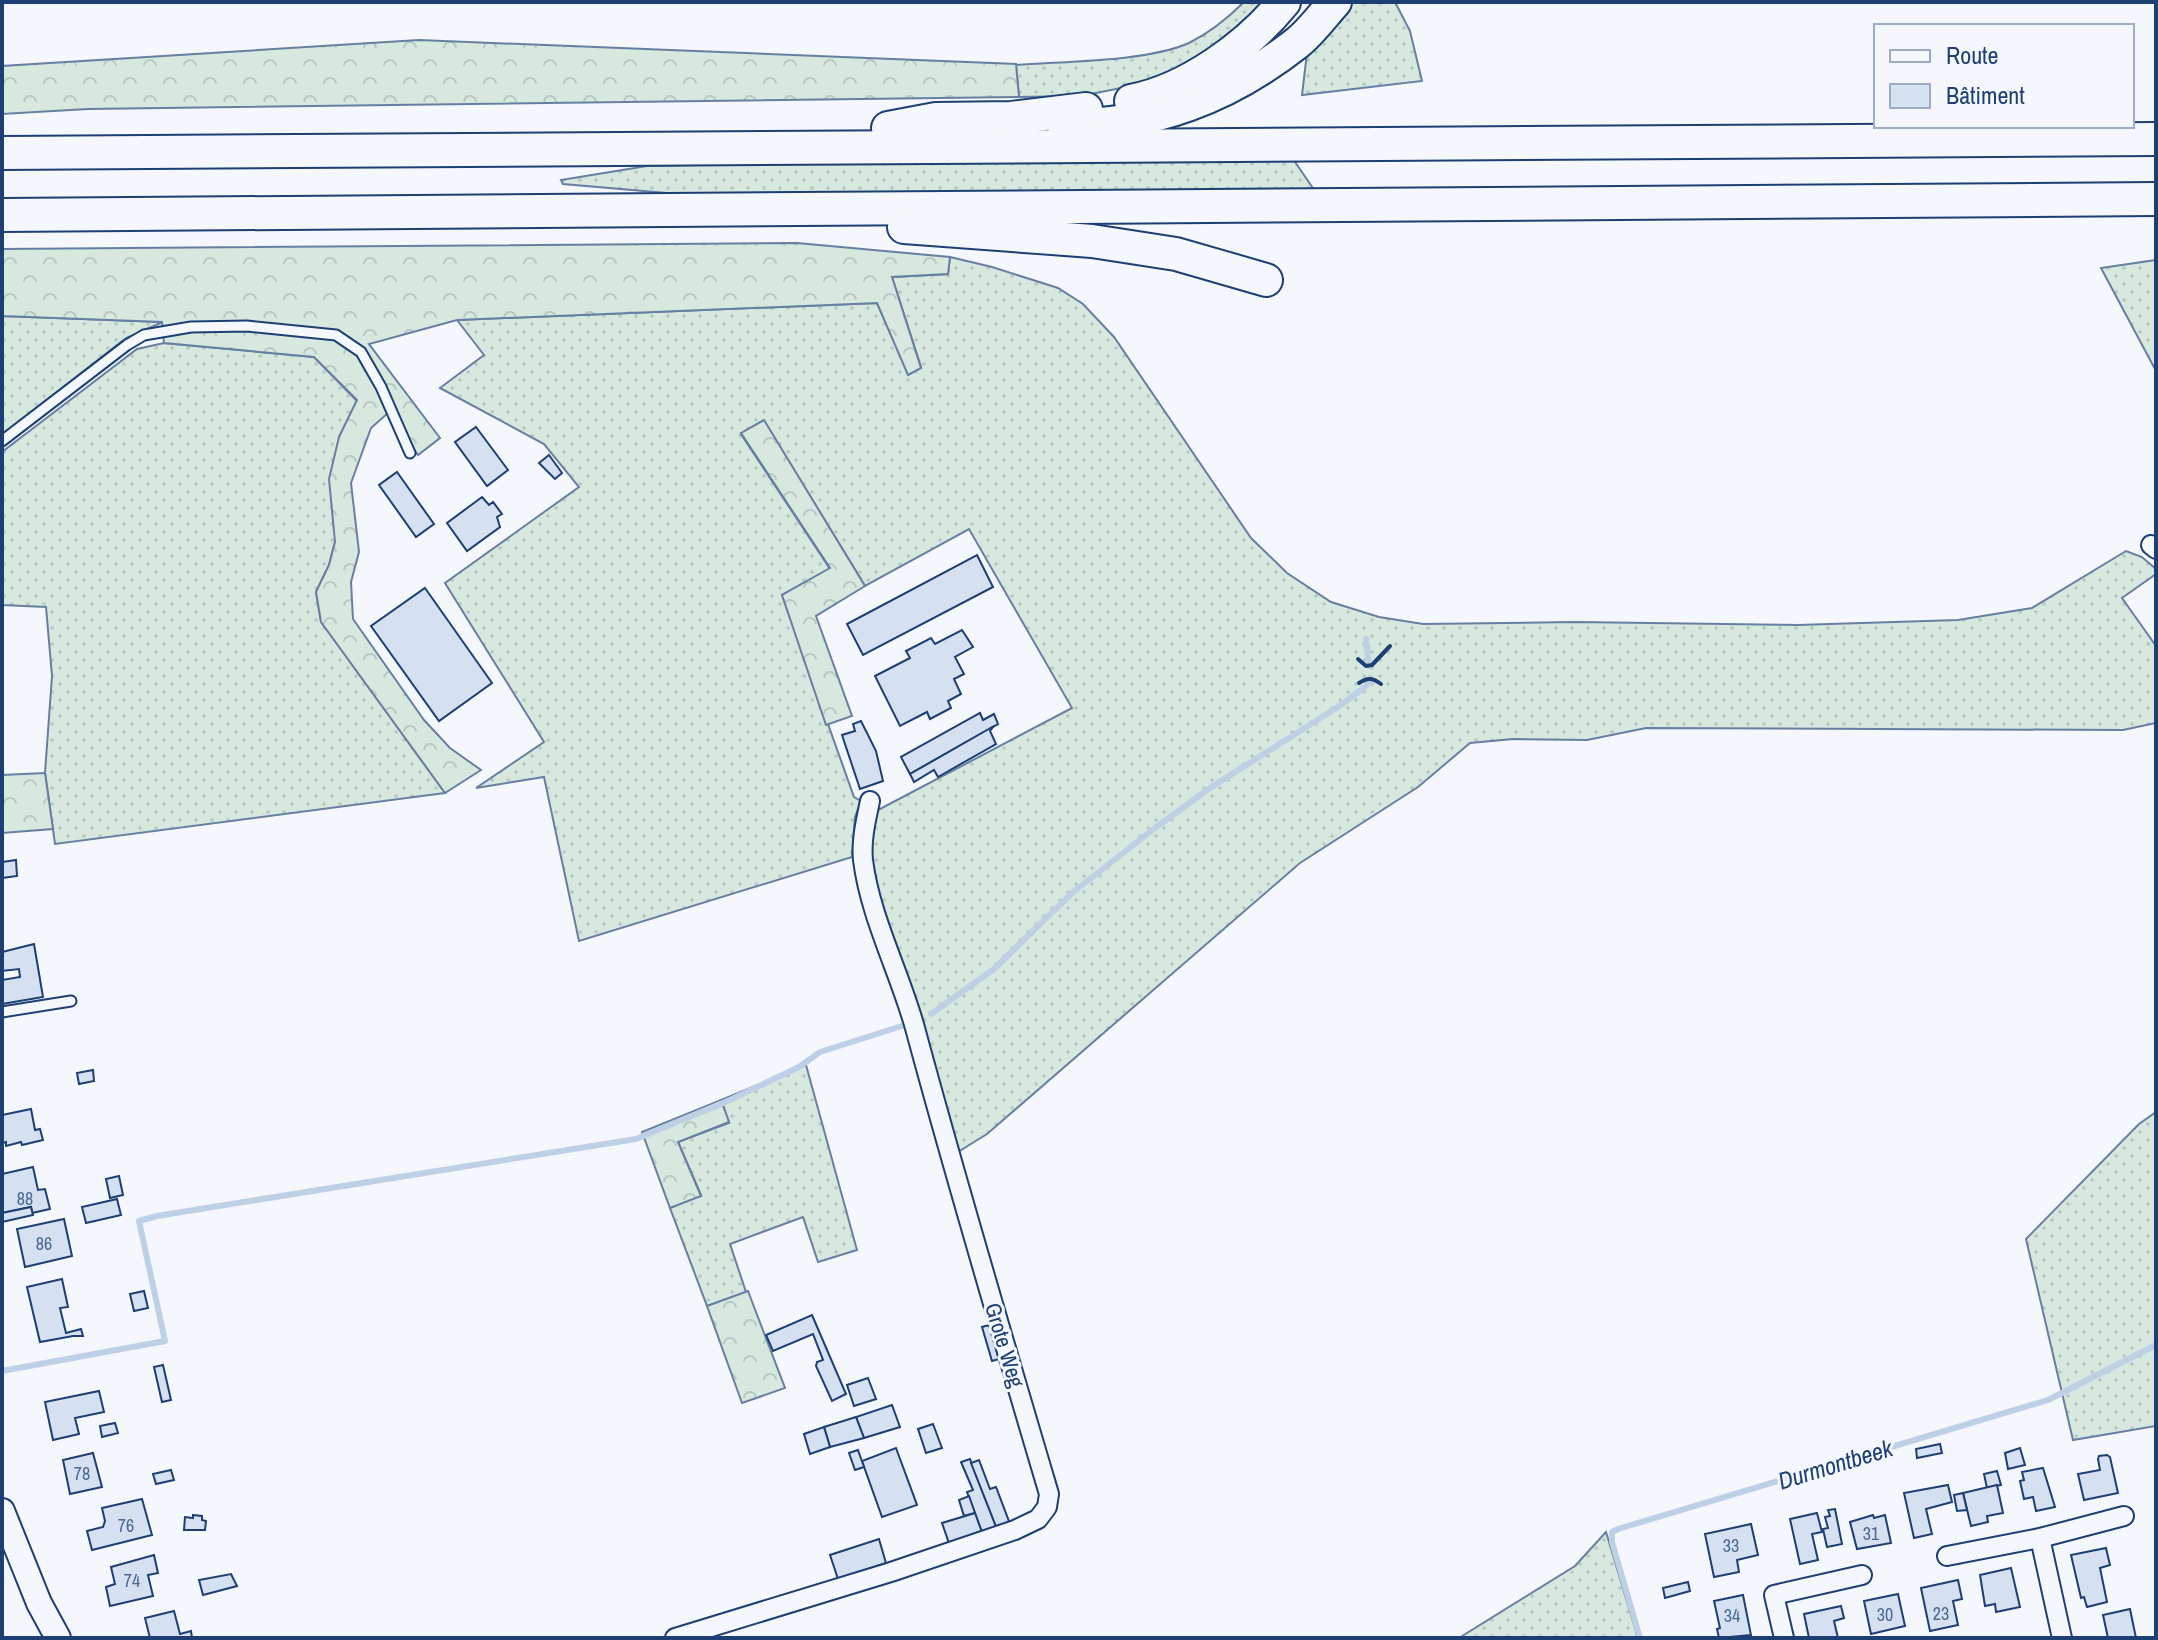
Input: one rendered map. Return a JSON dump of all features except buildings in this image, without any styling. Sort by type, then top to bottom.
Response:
[{"type":"highway","points":[[853,146],[888,128],[936,119],[1060,114],[1138,99],[1180,83],[1238,48],[1284,2]]},
{"type":"highway","points":[[888,128],[1076,126],[1151,116],[1210,98],[1252,74],[1300,41],[1335,2]]},
{"type":"highway","points":[[2,153],[2156,139]]},
{"type":"highway","points":[[2,215],[2156,199]]},
{"type":"highway","points":[[790,209],[921,229],[1092,241],[1176,254],[1266,280]]},
{"type":"main road","points":[[2,1511],[39,1603],[58,1638]]},
{"type":"street","name":"Grote Weg","points":[[675,1638],[891,1572],[1015,1530],[1038,1519],[1047,1507],[1049,1494],[950,1159],[914,1023],[869,887],[863,859],[863,829],[870,801]]},
{"type":"street","points":[[1947,1556],[2040,1538],[2124,1516]]},
{"type":"street","points":[[2040,1538],[2062,1638]]},
{"type":"street","points":[[1784,1638],[1774,1595],[1862,1575]]},
{"type":"lane","points":[[2,441],[144,335],[191,327],[247,326],[336,335],[361,352],[381,387],[410,453]]},
{"type":"lane","points":[[2,1012],[71,1001]]},
{"type":"green space","points":[[1244,2],[1271,2],[1220,49],[1161,77],[1081,96],[1019,97],[1016,65],[1128,57],[1171,49],[1204,35]]},
{"type":"green space","points":[[1346,2],[1395,2],[1410,31],[1422,81],[1302,95],[1307,53]]},
{"type":"green space","points":[[419,40],[1016,64],[1019,97],[88,109],[2,114],[2,66]]},
{"type":"green space","points":[[1293,159],[1319,197],[690,195],[563,184],[561,180],[647,166],[870,161]]},
{"type":"green space","points":[[797,243],[950,257],[948,274],[892,277],[921,368],[908,375],[877,303],[457,320],[369,344],[440,438],[418,455],[388,413],[371,428],[351,483],[359,552],[351,582],[353,619],[424,720],[450,748],[481,770],[445,793],[321,622],[316,592],[329,565],[335,542],[329,479],[339,437],[357,400],[314,357],[164,343],[162,322],[2,316],[2,249]]},
{"type":"green space","points":[[950,257],[1058,288],[1083,304],[1114,337],[1251,538],[1287,573],[1331,602],[1379,617],[1423,624],[1575,622],[1798,625],[1958,620],[2032,608],[2126,551],[2142,557],[2156,569],[2156,574],[2122,598],[2156,646],[2156,723],[2123,730],[1646,728],[1587,740],[1513,739],[1470,743],[1418,787],[1300,863],[987,1134],[953,1155],[867,867],[868,844],[878,810],[1072,708],[969,529],[865,586],[764,421],[741,434],[830,569],[782,595],[854,797],[861,801],[855,817],[852,857],[579,941],[544,777],[476,788],[544,742],[445,583],[579,487],[544,444],[440,388],[484,355],[457,320],[877,303],[909,374],[921,367],[892,277],[948,274]]},
{"type":"green space","points":[[2156,260],[2156,371],[2101,268]]},
{"type":"green space","points":[[2,316],[163,322],[126,338],[2,435]]},
{"type":"green space","points":[[164,343],[314,357],[357,401],[339,437],[335,542],[329,565],[316,592],[321,621],[445,793],[55,844],[45,773],[52,676],[46,607],[2,605],[2,452],[137,349]]},
{"type":"green space","points":[[764,420],[865,586],[816,616],[852,716],[826,725],[782,595],[830,568],[741,433]]},
{"type":"green space","points":[[45,773],[53,829],[2,833],[2,775]]},
{"type":"green space","points":[[806,1065],[857,1250],[818,1262],[803,1217],[730,1244],[746,1292],[707,1306],[670,1208],[701,1195],[678,1142],[729,1123],[721,1100]]},
{"type":"green space","points":[[721,1100],[729,1122],[678,1142],[701,1196],[670,1208],[642,1132]]},
{"type":"green space","points":[[2156,1112],[2156,1426],[2073,1440],[2026,1239],[2139,1124]]},
{"type":"green space","points":[[748,1291],[785,1388],[742,1403],[707,1306]]},
{"type":"green space","points":[[1606,1532],[1638,1638],[1459,1638],[1575,1566]]},
{"type":"waterway","points":[[1366,639],[1369,666]]},
{"type":"waterway","points":[[931,1014],[994,969],[1072,893],[1155,828],[1210,788],[1341,705],[1366,686],[1370,678]]},
{"type":"waterway","points":[[2,1371],[165,1341],[139,1221],[636,1139],[730,1100],[799,1067],[820,1052],[905,1025]]},
{"type":"waterway","name":"Durmontbeek","points":[[1640,1638],[1612,1542],[1612,1532],[2048,1400],[2156,1345]]},
{"type":"wall","points":[[1358,659],[1366,666],[1372,665],[1390,646]]},
{"type":"wall","points":[[1359,683],[1370,679],[1381,684]]}]
